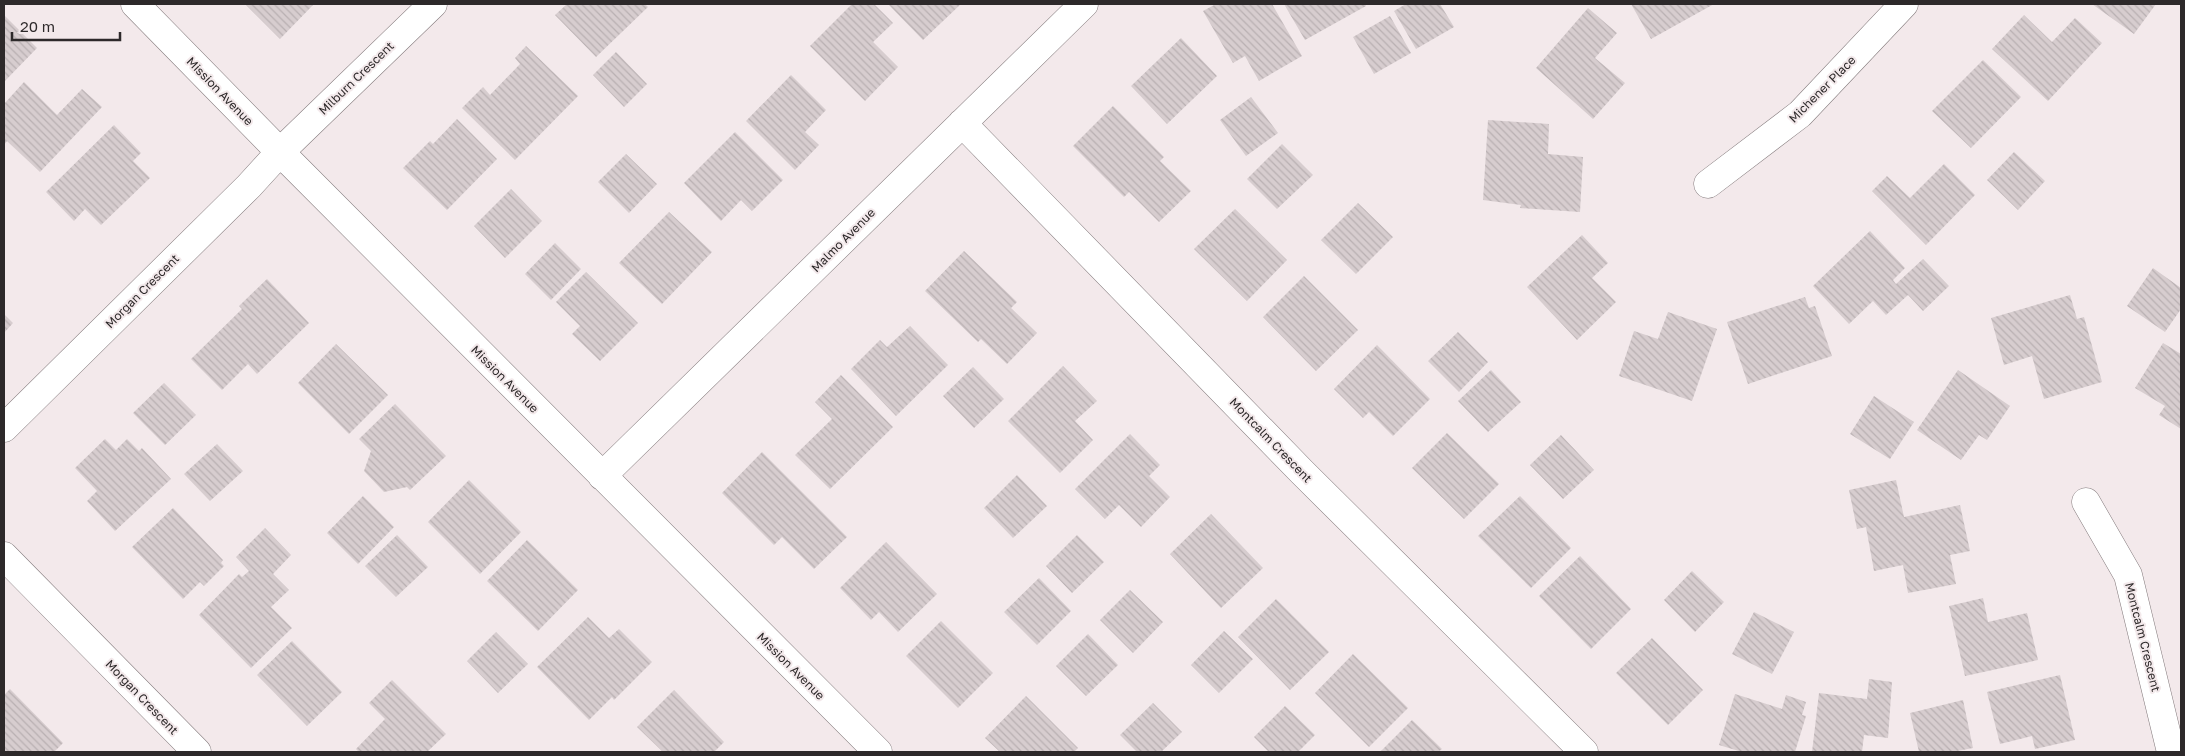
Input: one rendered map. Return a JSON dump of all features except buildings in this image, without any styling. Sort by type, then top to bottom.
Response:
[{"type":"street","name":"Mission Avenue","points":[[135,4],[878,752]]},
{"type":"street","name":"Milburn Crescent","points":[[280,152],[433,4]]},
{"type":"street","name":"Malmo Avenue","points":[[602,476],[1084,4]]},
{"type":"street","name":"Michener Place","points":[[1708,184],[1800,114],[1904,4]]},
{"type":"street","name":"Montcalm Crescent","points":[[962,123],[1302,472],[1584,752]]},
{"type":"street","name":"Morgan Crescent","points":[[4,428],[249,186],[280,152]]},
{"type":"street","name":"Montcalm Crescent","points":[[2086,502],[2128,575],[2171,752]]},
{"type":"street","name":"Morgan Crescent","points":[[4,556],[196,752]]}]
